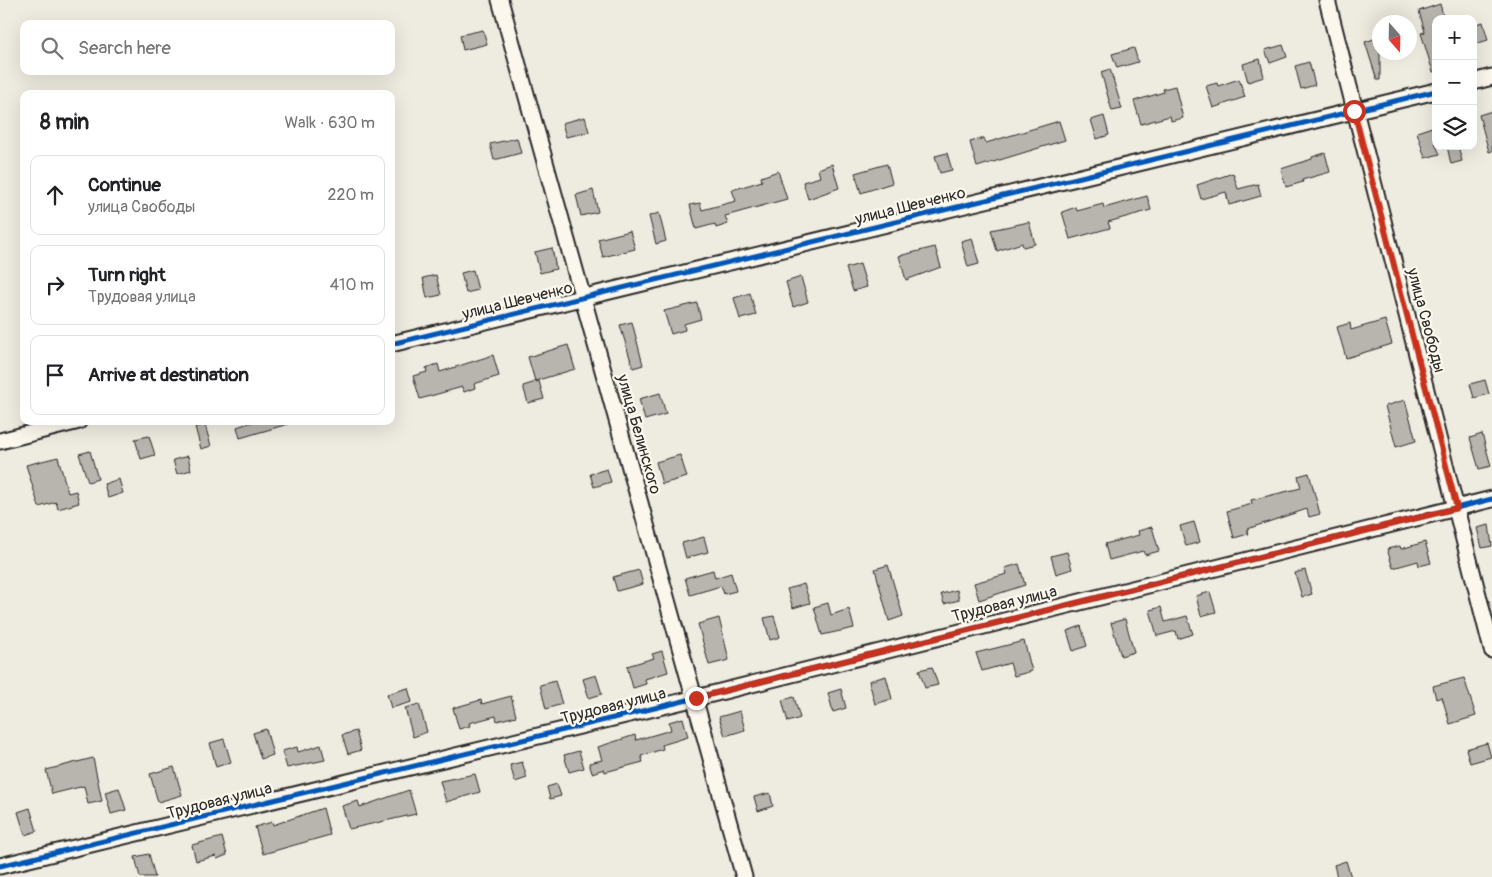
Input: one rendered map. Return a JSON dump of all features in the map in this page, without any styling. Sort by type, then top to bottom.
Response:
[{"type":"street","name":"улица Белинского","points":[[500,0],[696,698],[744,877]]},
{"type":"street","name":"улица Свободы","points":[[1327,0],[1492,650]]},
{"type":"street","points":[[1477,81],[1492,77]]},
{"type":"street","name":"улица Шевченко","points":[[395,343],[1432,92]]},
{"type":"street","points":[[0,441],[64,425]]},
{"type":"street","name":"Трудовая улица","points":[[0,866],[696,698],[1492,499]]},
{"type":"building","points":[[1440,4],[1443,15],[1432,15],[1432,69],[1421,33],[1425,32],[1419,11]]},
{"type":"building","points":[[1483,22],[1488,40],[1477,43],[1477,24]]},
{"type":"building","points":[[483,30],[487,44],[463,50],[460,35]]},
{"type":"building","points":[[1372,40],[1372,60],[1380,60],[1380,80],[1377,80],[1365,42]]},
{"type":"building","points":[[1283,45],[1287,57],[1270,63],[1265,50]]},
{"type":"building","points":[[1134,48],[1138,62],[1117,68],[1112,54]]},
{"type":"building","points":[[1260,59],[1264,77],[1248,82],[1243,64]]},
{"type":"building","points":[[1309,62],[1315,85],[1301,89],[1295,66]]},
{"type":"building","points":[[1110,69],[1122,109],[1112,111],[1101,72]]},
{"type":"building","points":[[1239,79],[1245,97],[1213,108],[1206,86],[1217,83],[1218,86]]},
{"type":"building","points":[[1175,86],[1183,118],[1171,121],[1170,116],[1141,124],[1134,101],[1164,92],[1163,89]]},
{"type":"building","points":[[1492,111],[1492,151],[1489,152],[1479,115]]},
{"type":"building","points":[[1104,116],[1109,135],[1097,139],[1091,120]]},
{"type":"building","points":[[585,117],[589,132],[566,137],[562,123]]},
{"type":"building","points":[[1059,121],[1065,140],[977,167],[970,142],[984,138],[986,143]]},
{"type":"building","points":[[1432,127],[1432,150],[1438,150],[1440,154],[1425,158],[1417,132]]},
{"type":"building","points":[[517,138],[521,153],[494,160],[490,144]]},
{"type":"building","points":[[1448,150],[1459,150],[1462,161],[1451,164]]},
{"type":"building","points":[[947,153],[952,170],[940,173],[935,156]]},
{"type":"building","points":[[1325,153],[1330,172],[1286,187],[1281,169]]},
{"type":"building","points":[[832,164],[839,188],[808,199],[803,182],[820,177],[818,169]]},
{"type":"building","points":[[887,164],[892,183],[861,193],[855,173]]},
{"type":"building","points":[[778,171],[787,199],[725,216],[728,224],[716,228],[715,224],[696,229],[690,205],[700,203],[702,210],[736,201],[732,190],[762,181],[761,177]]},
{"type":"building","points":[[1233,173],[1238,189],[1258,184],[1261,196],[1229,205],[1226,192],[1201,199],[1197,185]]},
{"type":"building","points":[[593,190],[598,212],[581,216],[576,195]]},
{"type":"building","points":[[1147,196],[1151,210],[1108,222],[1110,228],[1070,239],[1062,212],[1076,207],[1077,211],[1103,204],[1104,208]]},
{"type":"building","points":[[659,213],[666,241],[656,244],[649,216]]},
{"type":"building","points":[[1029,222],[1035,244],[1023,247],[1022,243],[997,251],[991,230]]},
{"type":"building","points":[[630,231],[635,249],[603,257],[598,239]]},
{"type":"building","points":[[972,238],[979,264],[968,267],[961,241]]},
{"type":"building","points":[[935,247],[941,267],[906,280],[899,256]]},
{"type":"building","points":[[552,248],[556,269],[540,273],[535,252]]},
{"type":"building","points":[[860,264],[867,287],[853,291],[846,268]]},
{"type":"building","points":[[473,270],[478,290],[466,293],[461,273]]},
{"type":"building","points":[[436,275],[441,295],[427,298],[423,278]]},
{"type":"building","points":[[801,277],[808,302],[793,307],[786,282]]},
{"type":"building","points":[[750,293],[756,315],[740,319],[734,298]]},
{"type":"building","points":[[697,303],[701,319],[684,324],[685,330],[671,334],[664,311]]},
{"type":"building","points":[[1385,320],[1392,344],[1346,358],[1337,327],[1350,323],[1351,330]]},
{"type":"building","points":[[632,322],[643,365],[633,368],[620,325]]},
{"type":"building","points":[[568,345],[575,369],[535,381],[528,357]]},
{"type":"building","points":[[493,355],[499,376],[474,384],[475,388],[464,392],[462,387],[420,399],[413,376],[427,372],[426,368],[438,364],[440,372]]},
{"type":"building","points":[[1485,380],[1489,394],[1474,398],[1470,384]]},
{"type":"building","points":[[539,381],[544,399],[528,403],[523,386]]},
{"type":"building","points":[[660,393],[666,414],[645,420],[639,399]]},
{"type":"building","points":[[1405,400],[1416,441],[1396,447],[1385,406]]},
{"type":"building","points":[[205,425],[211,446],[201,449],[195,427]]},
{"type":"building","points":[[243,425],[285,425],[240,438],[237,427]]},
{"type":"building","points":[[1482,434],[1491,466],[1479,469],[1470,438]]},
{"type":"building","points":[[149,436],[155,455],[141,459],[135,439]]},
{"type":"building","points":[[90,451],[98,479],[88,482],[79,454]]},
{"type":"building","points":[[680,455],[687,477],[662,484],[656,462]]},
{"type":"building","points":[[188,456],[191,470],[177,474],[173,460]]},
{"type":"building","points":[[58,457],[68,493],[76,491],[79,503],[58,509],[56,502],[39,507],[26,465]]},
{"type":"building","points":[[607,469],[611,482],[594,487],[590,474]]},
{"type":"building","points":[[1309,473],[1320,514],[1309,517],[1307,509],[1247,529],[1248,534],[1234,538],[1227,511],[1252,504],[1251,500],[1301,488],[1298,476]]},
{"type":"building","points":[[119,479],[123,493],[108,498],[104,484]]},
{"type":"building","points":[[1194,522],[1200,542],[1186,546],[1180,526]]},
{"type":"building","points":[[1489,525],[1492,546],[1482,548],[1477,528]]},
{"type":"building","points":[[1152,527],[1159,551],[1145,555],[1143,551],[1109,560],[1105,544],[1139,535],[1138,531]]},
{"type":"building","points":[[704,537],[708,552],[686,558],[682,543]]},
{"type":"building","points":[[1425,542],[1431,563],[1419,566],[1418,561],[1393,568],[1387,549],[1400,546],[1401,549]]},
{"type":"building","points":[[1067,552],[1072,569],[1056,574],[1051,556]]},
{"type":"building","points":[[1019,564],[1025,585],[979,600],[974,583],[1007,574],[1005,568]]},
{"type":"building","points":[[888,565],[903,616],[889,621],[875,569]]},
{"type":"building","points":[[639,570],[643,584],[617,591],[613,577]]},
{"type":"building","points":[[713,570],[715,578],[731,573],[736,591],[724,594],[721,586],[690,595],[685,578]]},
{"type":"building","points":[[1305,570],[1312,594],[1302,597],[1295,573]]},
{"type":"building","points":[[804,584],[810,603],[793,608],[787,589]]},
{"type":"building","points":[[957,590],[959,600],[944,604],[941,594]]},
{"type":"building","points":[[1210,592],[1216,612],[1201,616],[1196,596]]},
{"type":"building","points":[[828,603],[831,615],[849,609],[854,628],[822,635],[814,607]]},
{"type":"building","points":[[1161,607],[1165,622],[1187,616],[1193,634],[1178,639],[1176,631],[1157,636],[1150,610]]},
{"type":"building","points":[[774,616],[780,637],[770,640],[764,618]]},
{"type":"building","points":[[719,618],[729,660],[709,665],[698,624]]},
{"type":"building","points":[[1125,619],[1134,652],[1121,656],[1111,623]]},
{"type":"building","points":[[1081,626],[1087,646],[1073,651],[1067,631]]},
{"type":"building","points":[[1024,641],[1032,671],[1014,676],[1010,663],[982,671],[976,653]]},
{"type":"building","points":[[662,651],[668,672],[645,679],[646,684],[633,688],[627,666],[654,658],[652,654]]},
{"type":"building","points":[[932,667],[938,685],[925,688],[919,670]]},
{"type":"building","points":[[596,675],[602,694],[589,698],[583,679]]},
{"type":"building","points":[[886,676],[892,699],[875,704],[869,681]]},
{"type":"building","points":[[1464,678],[1476,716],[1450,724],[1442,697],[1436,699],[1433,686]]},
{"type":"building","points":[[555,681],[562,704],[546,709],[540,685]]},
{"type":"building","points":[[408,688],[412,702],[391,708],[387,694]]},
{"type":"building","points":[[841,689],[846,708],[833,712],[828,693]]},
{"type":"building","points":[[511,696],[516,716],[497,721],[496,716],[469,723],[470,726],[459,729],[453,708],[481,700],[482,704]]},
{"type":"building","points":[[794,697],[800,718],[788,722],[782,700]]},
{"type":"building","points":[[419,704],[427,732],[413,737],[405,708]]},
{"type":"building","points":[[740,711],[745,730],[725,736],[719,717]]},
{"type":"building","points":[[683,718],[688,737],[662,745],[663,749],[641,756],[643,762],[605,772],[604,769],[592,773],[589,763],[602,760],[598,747],[635,735],[636,740],[671,730],[669,722]]},
{"type":"building","points":[[266,729],[273,755],[261,759],[253,733]]},
{"type":"building","points":[[356,731],[361,750],[348,754],[342,735]]},
{"type":"building","points":[[224,739],[231,762],[216,767],[210,743]]},
{"type":"building","points":[[1487,743],[1491,757],[1470,763],[1466,749]]},
{"type":"building","points":[[321,745],[325,760],[287,768],[282,751],[297,747],[298,752]]},
{"type":"building","points":[[579,751],[584,768],[569,772],[564,755]]},
{"type":"building","points":[[93,758],[102,801],[88,804],[84,786],[52,794],[46,770]]},
{"type":"building","points":[[522,762],[527,778],[515,782],[510,765]]},
{"type":"building","points":[[174,767],[182,795],[158,802],[150,774]]},
{"type":"building","points":[[475,774],[480,792],[446,802],[440,781]]},
{"type":"building","points":[[557,784],[561,796],[550,799],[547,787]]},
{"type":"building","points":[[119,788],[126,810],[111,814],[105,792]]},
{"type":"building","points":[[409,790],[416,814],[349,829],[342,806],[358,801],[360,807]]},
{"type":"building","points":[[770,793],[773,806],[758,811],[754,797]]},
{"type":"building","points":[[30,808],[37,831],[25,835],[18,812]]},
{"type":"building","points":[[323,808],[330,835],[263,854],[255,827],[272,822],[273,825]]},
{"type":"building","points":[[222,837],[227,855],[217,859],[216,856],[196,861],[192,845]]},
{"type":"building","points":[[149,854],[155,877],[140,877],[135,857]]},
{"type":"building","points":[[1346,861],[1351,877],[1337,877],[1334,865]]},
{"type":"cycle path","points":[[395,343],[1432,92]]},
{"type":"cycle path","points":[[0,866],[696,698],[1492,499]]},
{"type":"route","points":[[696,698],[1457,508],[1354,111]]}]
